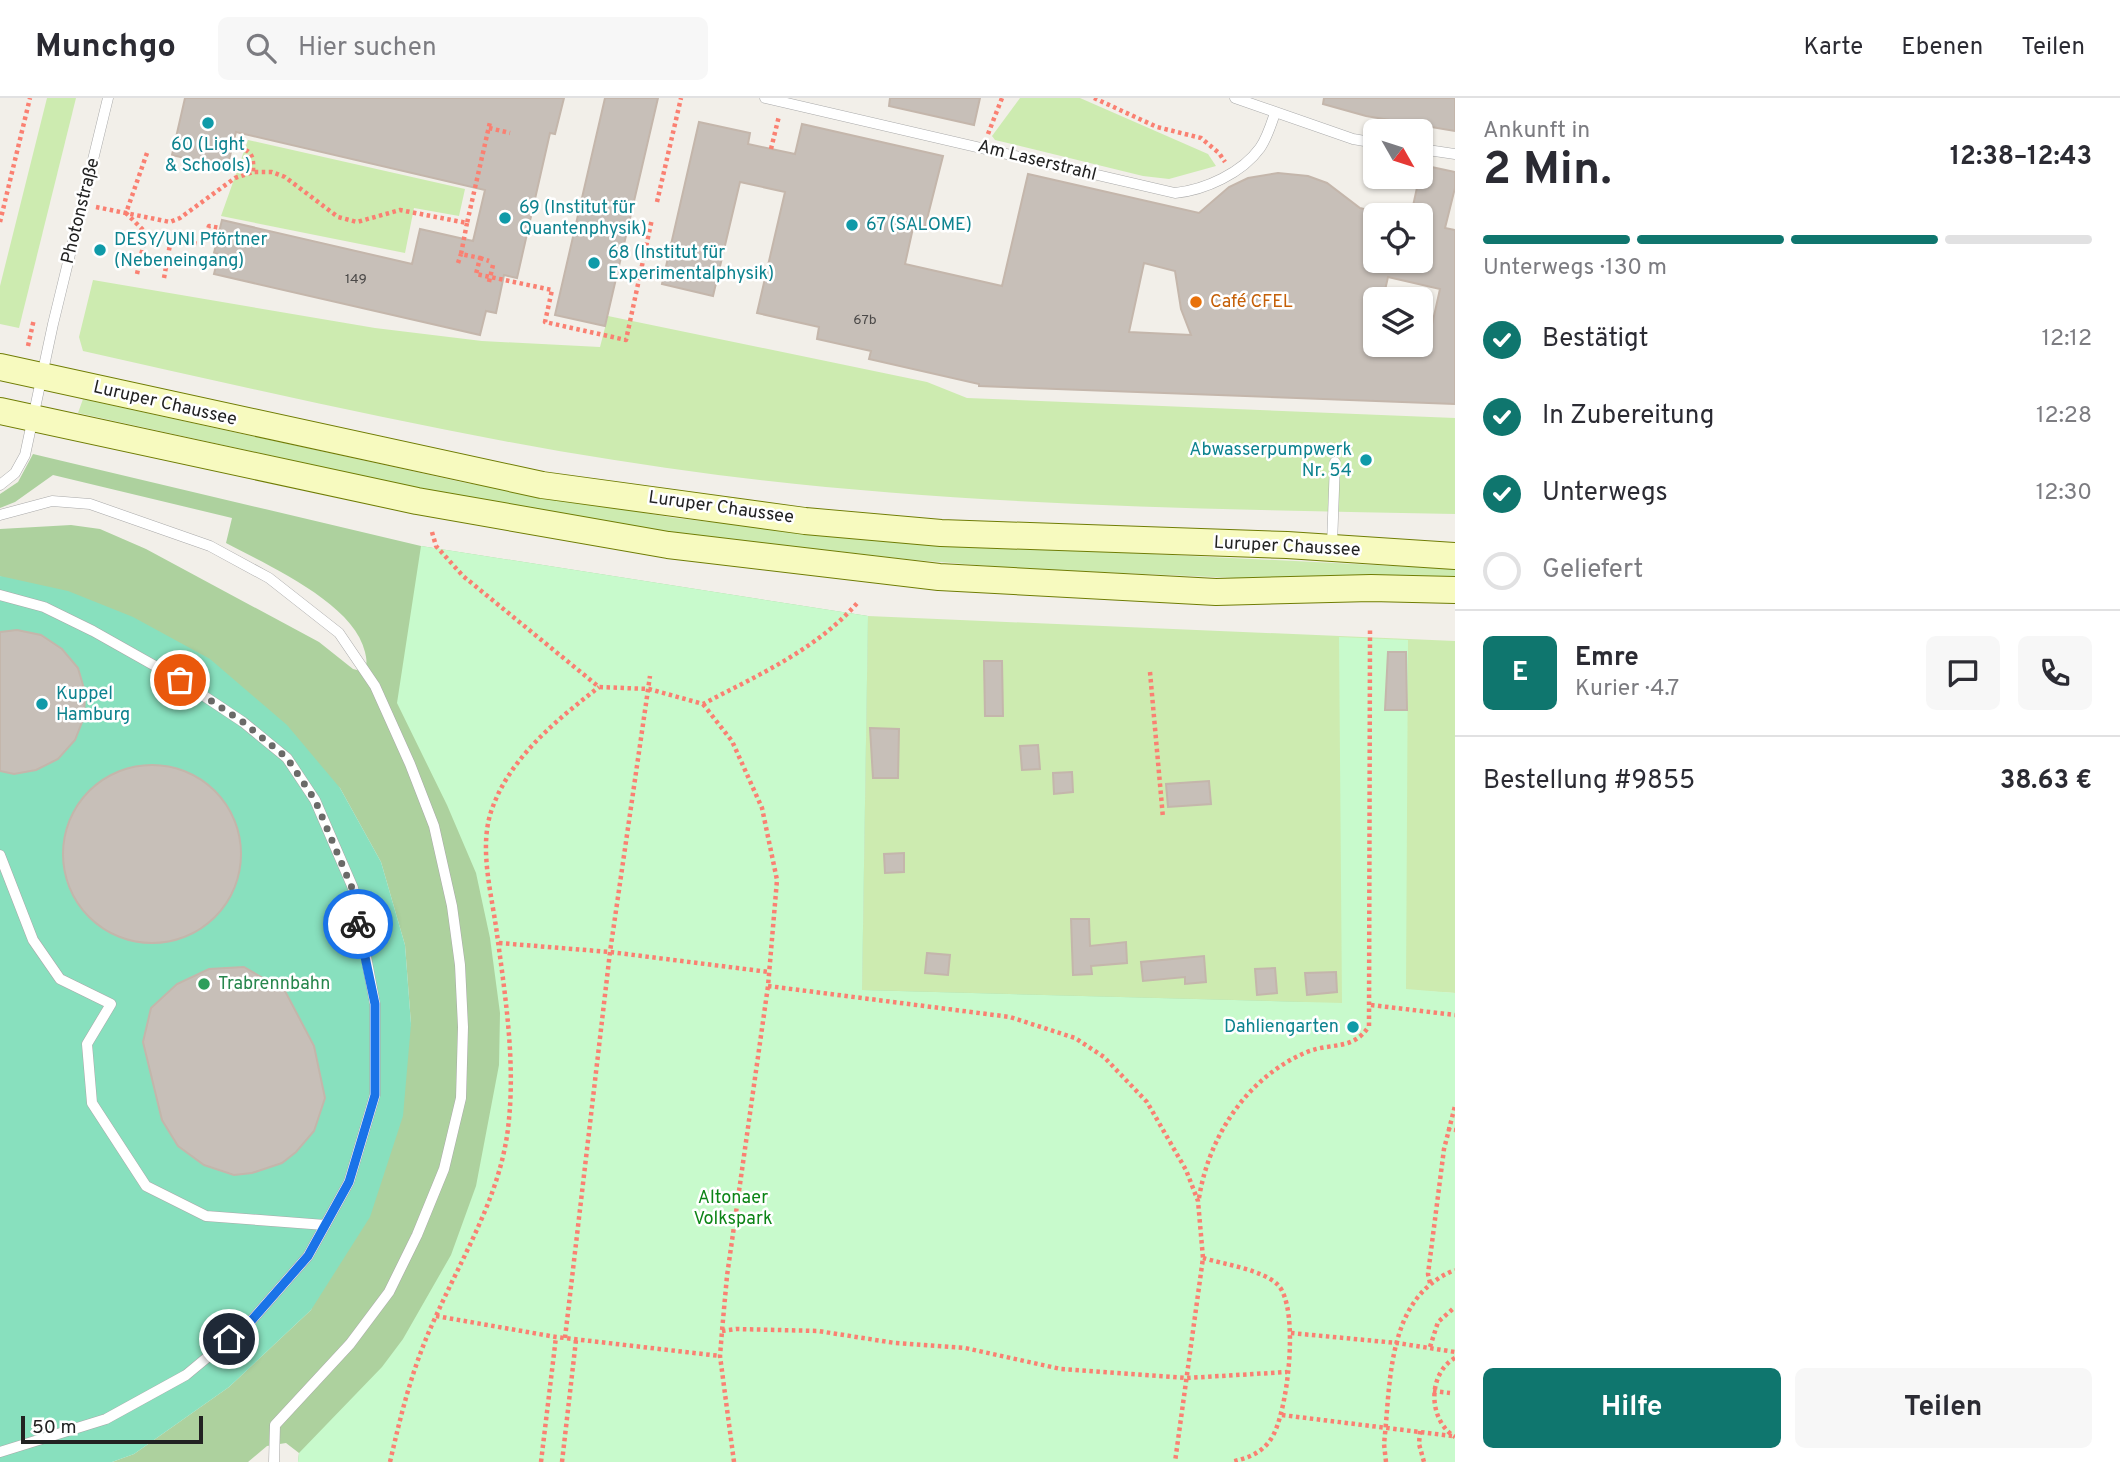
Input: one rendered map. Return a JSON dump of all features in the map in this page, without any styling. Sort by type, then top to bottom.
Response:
[{"type":"main road","name":"Luruper Chaussee","points":[[0,367],[542,485],[805,521],[941,533],[1287,545],[1455,556]]},
{"type":"main road","points":[[0,411],[430,503],[668,545],[953,578],[1216,592],[1371,588],[1455,590]]},
{"type":"lane","name":"Photonstraße","points":[[0,485],[21,465],[108,98]]},
{"type":"lane","name":"Am Laserstrahl","points":[[765,98],[1167,192],[1205,187],[1245,162],[1262,145],[1275,113]]},
{"type":"lane","points":[[1235,98],[1363,141]]},
{"type":"lane","points":[[1433,151],[1455,154]]},
{"type":"lane","points":[[1331,549],[1335,462]]},
{"type":"lane","points":[[0,515],[52,500],[90,504],[210,546],[269,578],[339,633],[375,686],[434,826],[452,906],[460,965],[463,1027],[461,1098],[444,1169],[418,1235],[389,1292],[350,1344],[275,1425],[274,1462]]},
{"type":"lane","points":[[0,595],[44,607],[180,680],[243,722],[287,758],[315,800],[352,888],[375,1004],[375,1095],[349,1182],[308,1256],[251,1321],[186,1375],[106,1419],[0,1452]]},
{"type":"lane","points":[[0,855],[33,940],[60,979],[111,1004],[87,1044],[92,1103],[146,1186],[206,1216],[325,1225]]},
{"type":"path","points":[[0,222],[30,98]]},
{"type":"path","points":[[657,202],[681,98]]},
{"type":"path","points":[[983,148],[1002,98]]},
{"type":"path","points":[[1094,98],[1157,127],[1201,138],[1219,153],[1231,171]]},
{"type":"path","points":[[771,149],[782,102]]},
{"type":"path","points":[[458,264],[489,125],[510,133]]},
{"type":"path","points":[[232,146],[250,151],[254,157],[253,172]]},
{"type":"path","points":[[126,213],[147,153]]},
{"type":"path","points":[[82,204],[170,222],[180,218],[235,178],[253,172],[272,172],[285,177],[338,217],[347,220],[357,222],[400,210],[467,223]]},
{"type":"path","points":[[126,213],[146,233],[203,245],[209,226],[220,228]]},
{"type":"path","points":[[480,258],[476,274],[552,290],[545,322],[625,340],[652,219]]},
{"type":"path","points":[[136,274],[146,233]]},
{"type":"path","points":[[164,278],[171,239]]},
{"type":"path","points":[[461,254],[491,263],[489,282]]},
{"type":"path","points":[[432,531],[436,546],[463,576],[599,687],[649,690],[703,704],[732,741],[762,808],[776,880],[768,986],[727,1276],[720,1356],[734,1462]]},
{"type":"path","points":[[703,704],[782,662],[828,632],[859,601]]},
{"type":"path","points":[[1198,1201],[1208,1159],[1217,1138],[1238,1105],[1261,1083],[1295,1058],[1324,1047],[1353,1043],[1369,1026],[1370,629]]},
{"type":"path","points":[[1150,672],[1163,818]]},
{"type":"path","points":[[565,1338],[610,952],[650,676]]},
{"type":"path","points":[[390,1462],[408,1383],[436,1316],[486,1212],[506,1139],[510,1101],[508,1024],[486,832],[492,809],[503,787],[541,736],[599,687]]},
{"type":"path","points":[[499,943],[610,952],[769,972]]},
{"type":"path","points":[[768,986],[1010,1017],[1075,1038],[1104,1057],[1147,1102],[1186,1170],[1198,1201],[1203,1258],[1175,1462]]},
{"type":"path","points":[[1371,1005],[1455,1015]]},
{"type":"path","points":[[1430,1283],[1428,1273],[1447,1129],[1455,1106]]},
{"type":"path","points":[[1447,1129],[1455,1130]]},
{"type":"path","points":[[1203,1258],[1274,1281],[1285,1295],[1291,1333],[1282,1415],[1275,1433],[1256,1454],[1231,1462]]},
{"type":"path","points":[[1386,1462],[1386,1427],[1397,1343],[1410,1306],[1430,1283],[1455,1270]]},
{"type":"path","points":[[1430,1347],[1438,1322],[1455,1307]]},
{"type":"path","points":[[436,1316],[576,1340],[720,1356]]},
{"type":"path","points":[[722,1331],[818,1331],[895,1343],[965,1348],[1061,1369],[1187,1378],[1287,1373]]},
{"type":"path","points":[[1291,1333],[1397,1343],[1455,1352]]},
{"type":"path","points":[[541,1462],[556,1337]]},
{"type":"path","points":[[562,1462],[576,1340]]},
{"type":"path","points":[[1453,1437],[1442,1424],[1433,1391],[1445,1364],[1455,1358]]},
{"type":"path","points":[[1433,1391],[1450,1392]]},
{"type":"path","points":[[1282,1415],[1453,1437]]},
{"type":"path","points":[[1420,1431],[1419,1444],[1424,1462]]},
{"type":"green space","points":[[47,98],[76,98],[19,328],[0,324],[0,286]]},
{"type":"green space","points":[[1020,98],[1080,98],[1208,154],[1216,166],[1169,179],[1143,176],[995,140],[992,136]]},
{"type":"green space","points":[[248,140],[465,189],[459,216],[414,208],[405,253],[221,216]]},
{"type":"green space","points":[[93,280],[375,328],[482,341],[600,347],[608,316],[927,382],[967,398],[1455,418],[1455,514],[994,500],[718,475],[558,451],[399,421],[83,351],[79,337]]},
{"type":"green space","points":[[83,399],[466,483],[675,518],[794,531],[1010,547],[1455,569],[1455,578],[1235,578],[1029,569],[914,560],[685,534],[538,511],[418,488],[78,413]]},
{"type":"green space","points":[[33,454],[421,546],[868,616],[862,990],[1305,1002],[298,1462],[299,1453],[286,1443],[267,1446],[248,1462],[112,1462],[134,1454],[229,1387],[311,1310],[411,1024],[405,945],[381,862],[340,788],[0,576],[0,529],[71,525],[100,529],[146,549],[319,642],[353,669],[361,671],[366,661],[358,634],[344,617],[307,587],[226,543],[232,518],[53,475],[15,502],[0,508],[0,494],[18,482]]},
{"type":"green space","name":"Altonaer Volkspark","points":[[421,546],[868,616],[862,990],[1342,1003],[1339,637],[1408,640],[1406,989],[1455,993],[1455,1462],[298,1462],[299,1453],[382,1367],[403,1339],[451,1255],[476,1186],[499,1065],[500,1013],[490,938],[476,873],[447,805],[397,703]]},
{"type":"green space","name":"Trabrennbahn","points":[[0,576],[68,591],[133,617],[210,659],[287,725],[340,788],[381,862],[405,945],[411,1024],[403,1116],[370,1217],[311,1310],[229,1387],[134,1454],[112,1462],[0,1462]]},
{"type":"green space","points":[[868,616],[1455,641],[1455,993],[1406,990],[1455,1462],[862,990]]},
{"type":"building","points":[[185,98],[564,98],[555,134],[550,133],[517,278],[504,275],[496,313],[486,311],[480,335],[214,274],[219,254],[214,253],[222,220],[412,264],[420,229],[473,241],[485,190],[236,132],[227,168],[172,155]]},
{"type":"building","name":"68 (Institut für Experimentalphysik)","points":[[605,98],[658,98],[605,326],[555,315]]},
{"type":"building","points":[[890,98],[980,98],[974,125],[889,106]]},
{"type":"building","points":[[1324,98],[1455,98],[1455,131],[1433,127],[1433,119],[1384,119],[1323,104]]},
{"type":"building","points":[[699,122],[750,133],[748,144],[795,154],[802,124],[943,156],[924,231],[913,228],[905,264],[1002,286],[1028,174],[1199,213],[1229,187],[1248,178],[1278,173],[1308,176],[1327,183],[1363,209],[1363,273],[1433,273],[1433,203],[1414,203],[1417,189],[1433,189],[1433,167],[1455,172],[1455,188],[1445,228],[1455,230],[1455,404],[979,386],[869,359],[871,351],[817,339],[819,327],[757,313],[785,192],[740,182],[713,296],[662,284]],"holes":[[[1144,263],[1175,271],[1181,309],[1191,335],[1129,332]]]},
{"type":"building","name":"Kuppel Hamburg","points":[[17,630],[41,635],[62,649],[78,668],[85,692],[84,717],[75,740],[58,759],[36,770],[14,774],[0,771],[0,632]]},
{"type":"building","points":[[1388,652],[1406,652],[1407,710],[1385,710]]},
{"type":"building","points":[[984,661],[1002,661],[1003,716],[985,716]]},
{"type":"building","points":[[870,728],[899,729],[898,778],[873,778]]},
{"type":"building","points":[[1038,745],[1040,769],[1022,770],[1020,746]]},
{"type":"building","points":[[152,765],[186,772],[215,791],[234,820],[241,854],[234,888],[215,917],[186,936],[152,943],[118,936],[89,917],[70,888],[63,854],[70,820],[89,791],[118,772]]},
{"type":"building","points":[[1072,772],[1073,792],[1054,794],[1053,773]]},
{"type":"building","points":[[1209,781],[1211,804],[1168,807],[1166,784]]},
{"type":"building","points":[[904,853],[904,872],[885,873],[884,854]]},
{"type":"building","points":[[1071,919],[1089,919],[1090,946],[1126,942],[1127,963],[1091,966],[1092,974],[1073,975]]},
{"type":"building","points":[[927,953],[950,955],[948,975],[925,973]]},
{"type":"building","points":[[1204,956],[1206,982],[1185,984],[1185,977],[1143,981],[1141,962]]},
{"type":"building","points":[[244,967],[285,991],[314,1046],[325,1098],[314,1131],[296,1152],[282,1163],[252,1173],[234,1175],[204,1165],[178,1146],[162,1120],[143,1042],[151,1008],[177,984],[209,969]]},
{"type":"building","points":[[1275,968],[1277,993],[1257,995],[1255,969]]},
{"type":"building","points":[[1336,972],[1337,992],[1307,995],[1305,973]]},
{"type":"way so far","points":[[180,680],[243,722],[287,758],[315,800],[352,888],[358,924]]},
{"type":"place","name":"60 (Light & Schools)","points":[[208,123]]},
{"type":"place","name":"69 (Institut für Quantenphysik)","points":[[505,218]]},
{"type":"place","name":"67 (SALOME)","points":[[852,225]]},
{"type":"place","name":"DESY/UNI Pförtner (Nebeneingang)","points":[[100,250]]},
{"type":"place","name":"68 (Institut für Experimentalphysik)","points":[[594,263]]},
{"type":"place","name":"Café CFEL","points":[[1196,302]]},
{"type":"place","name":"Abwasserpumpwerk Nr. 54","points":[[1366,460]]},
{"type":"place","name":"Kuppel Hamburg","points":[[42,704]]},
{"type":"place","name":"Trabrennbahn","points":[[204,984]]},
{"type":"place","name":"Dahliengarten","points":[[1353,1027]]},
{"type":"route","points":[[229,1339],[251,1321],[308,1256],[349,1182],[375,1095],[375,1004],[358,924]]}]
